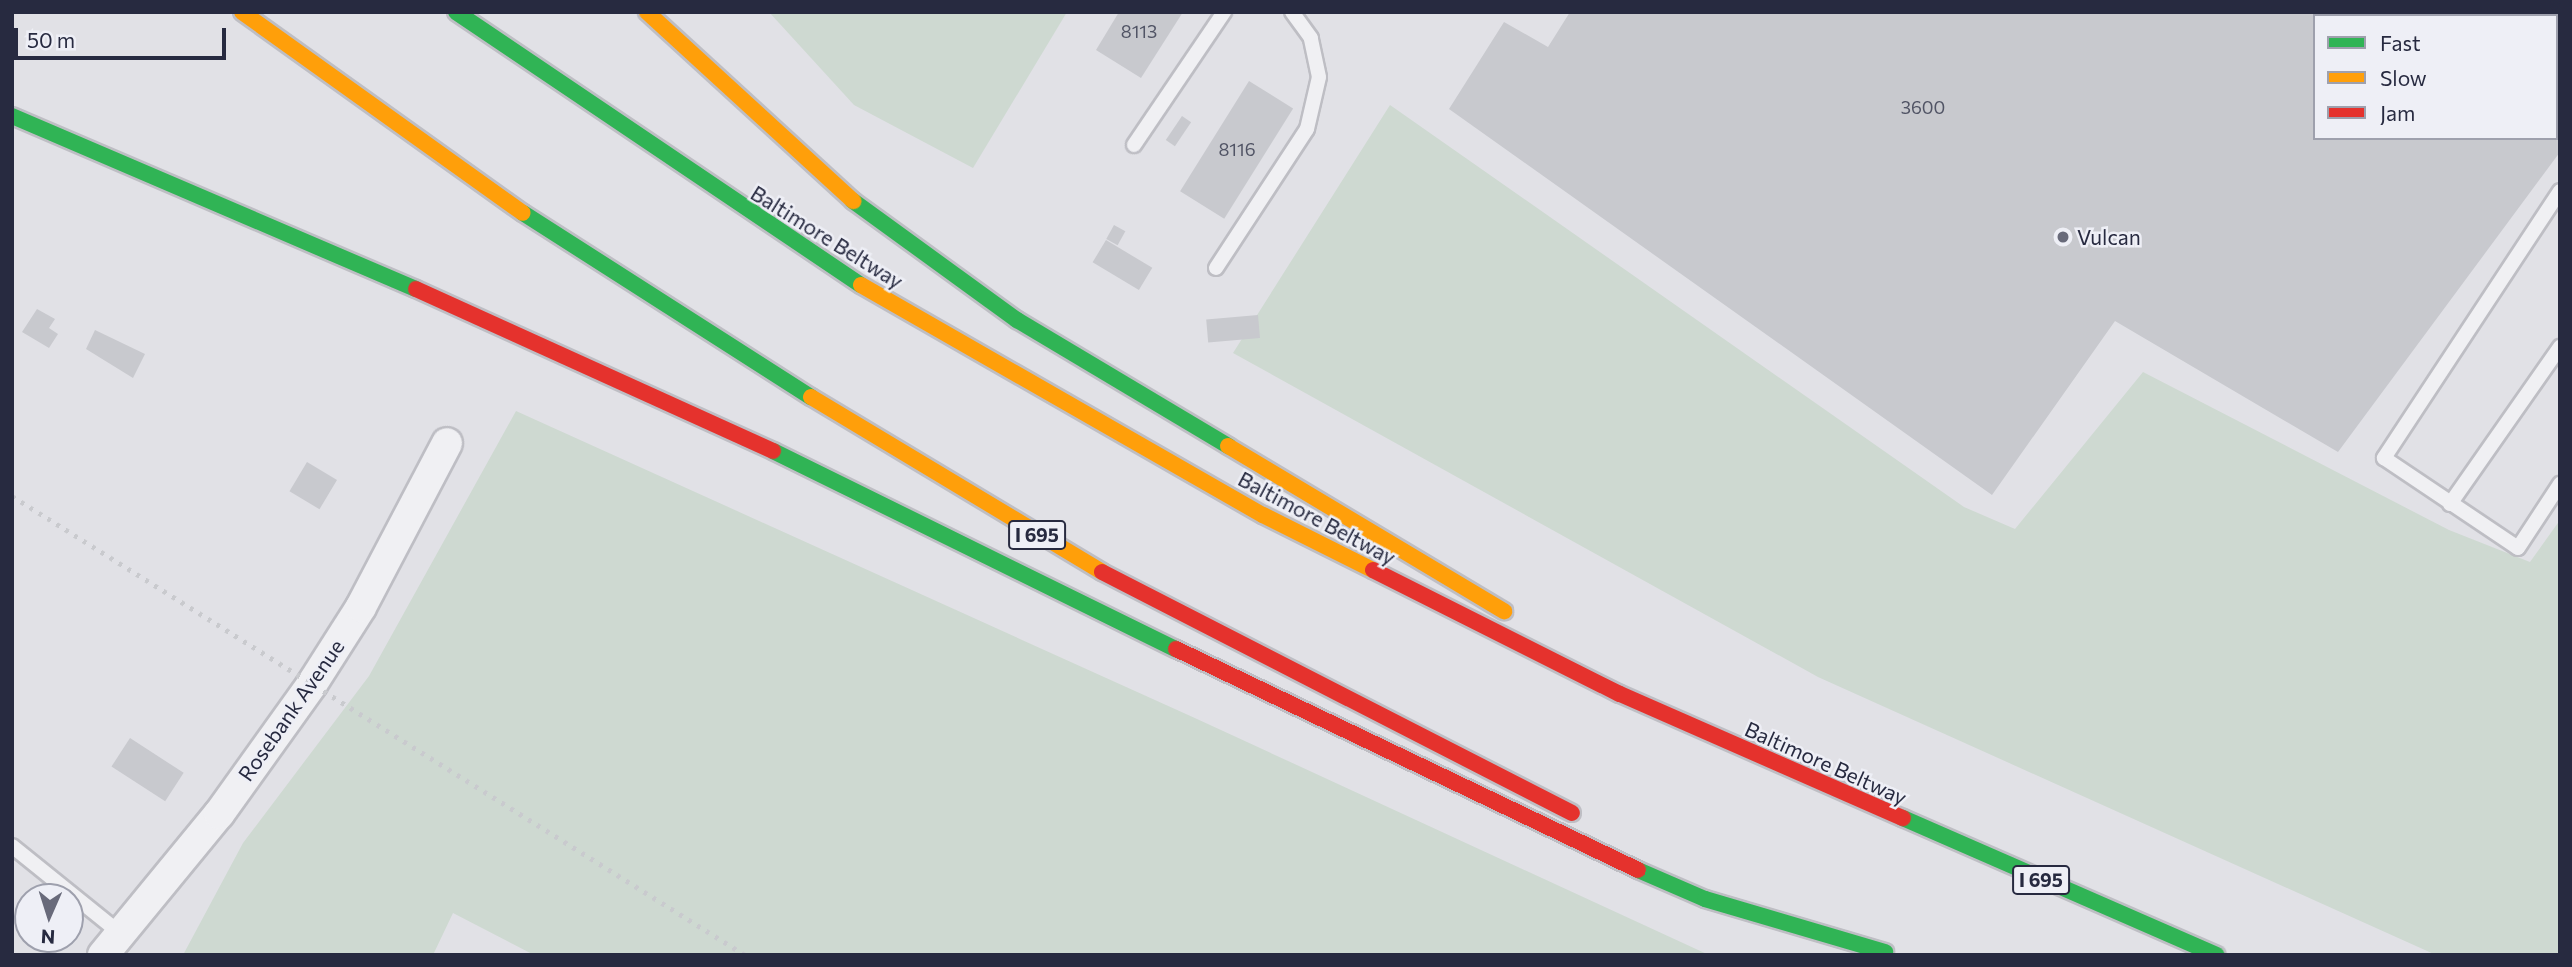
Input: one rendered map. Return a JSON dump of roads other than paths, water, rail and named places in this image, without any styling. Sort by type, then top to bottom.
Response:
[{"type":"highway","name":"I 695","points":[[242,12],[556,236],[952,486],[1219,637],[1587,820]]},
{"type":"highway","name":"Baltimore Beltway","points":[[456,12],[832,268],[1070,407],[1492,633],[1867,805],[2216,955]]},
{"type":"highway","points":[[647,12],[839,191],[1017,320],[1516,617]]},
{"type":"highway","points":[[12,100],[164,176],[733,431],[1502,810],[1705,899],[1888,953]]},
{"type":"highway","points":[[12,116],[164,176]]},
{"type":"highway","points":[[1664,692],[1867,805]]},
{"type":"highway","points":[[1725,884],[1888,953]]},
{"type":"street","name":"Rosebank Avenue","points":[[111,944],[219,814],[312,684],[361,607],[447,443]]},
{"type":"lane","points":[[1134,145],[1224,12]]},
{"type":"lane","points":[[1216,268],[1307,129],[1318,77],[1311,38],[1292,12]]},
{"type":"lane","points":[[2560,191],[2384,458],[2518,548],[2560,484]]},
{"type":"lane","points":[[2450,504],[2560,347]]},
{"type":"lane","points":[[12,846],[111,944]]},
{"type":"railway","points":[[12,496],[745,955]]},
{"type":"place","name":"Vulcan","points":[[2063,237]]}]
